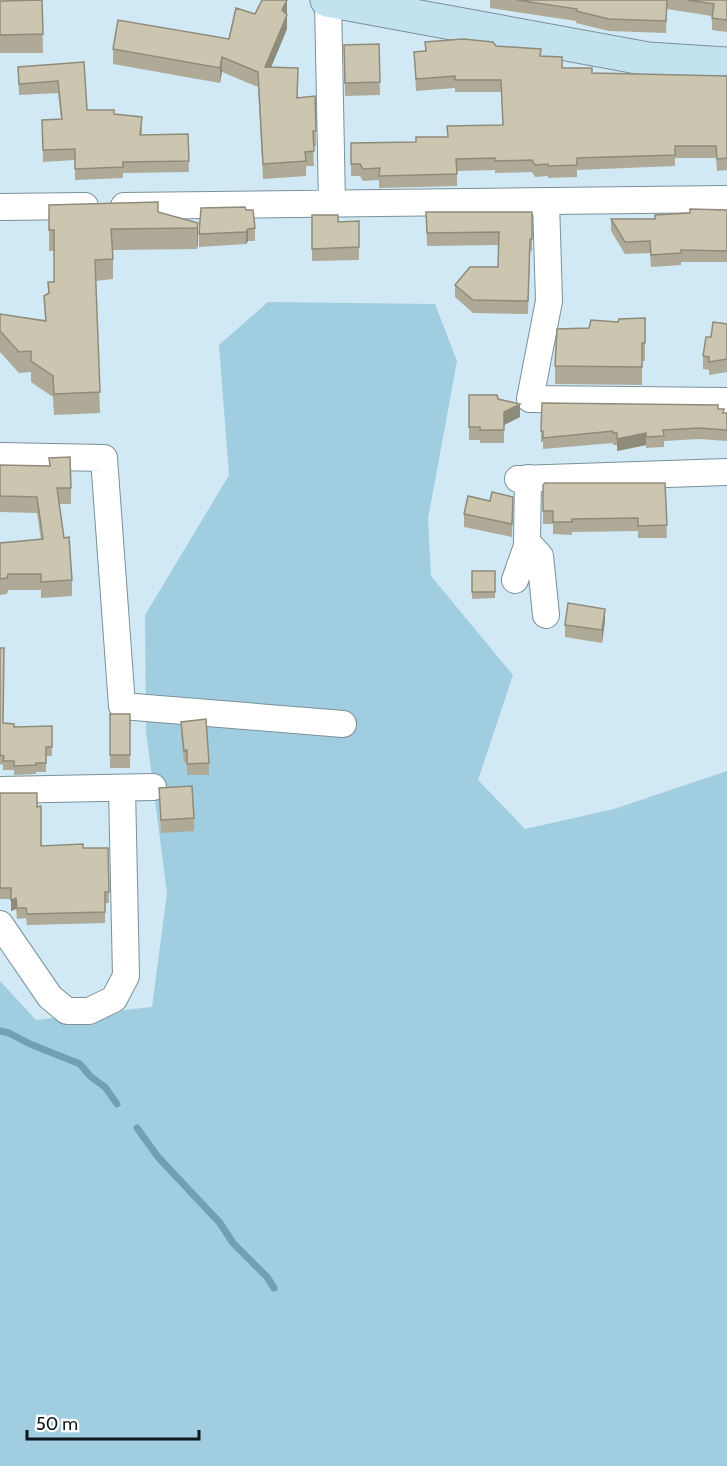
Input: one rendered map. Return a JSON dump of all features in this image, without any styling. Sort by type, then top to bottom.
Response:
[{"type":"street","points":[[332,204],[327,0],[648,59],[727,64]]},
{"type":"street","points":[[0,207],[727,199]]},
{"type":"street","points":[[546,201],[549,302],[530,399],[664,389],[727,401]]},
{"type":"street","points":[[0,456],[104,458],[122,706],[343,724]]},
{"type":"street","points":[[546,615],[540,556],[527,542],[523,478],[727,472]]},
{"type":"street","points":[[515,580],[528,543]]},
{"type":"street","points":[[0,790],[153,787]]},
{"type":"street","points":[[0,924],[51,997],[67,1011],[89,1011],[114,999],[126,976],[122,788]]},
{"type":"shaded area","points":[[268,302],[435,304],[457,361],[428,519],[431,576],[513,675],[478,780],[525,829],[614,809],[727,771],[727,1466],[0,1466],[0,981],[36,1020],[152,1007],[167,893],[146,731],[145,615],[229,475],[219,345]]},
{"type":"building","points":[[42,0],[43,34],[0,35],[0,1]]},
{"type":"building","points":[[262,0],[287,0],[282,10],[287,15],[265,67],[298,68],[297,98],[315,96],[314,151],[305,152],[306,161],[263,164],[258,72],[222,57],[220,68],[113,49],[118,20],[229,39],[236,8],[255,14]]},
{"type":"building","points":[[517,0],[667,0],[666,21],[609,19],[576,11],[577,9]]},
{"type":"building","points":[[687,0],[727,0],[727,20],[712,18],[714,4]]},
{"type":"building","points":[[463,39],[493,42],[496,46],[541,49],[540,56],[562,57],[562,68],[592,68],[592,73],[727,76],[727,158],[717,159],[716,146],[675,146],[675,155],[577,158],[577,165],[535,165],[532,160],[495,161],[495,158],[456,159],[457,174],[379,176],[380,168],[363,169],[360,164],[351,164],[351,143],[416,142],[416,137],[448,137],[447,126],[503,125],[501,80],[455,80],[455,76],[416,79],[414,52],[426,51],[425,42]]},
{"type":"building","points":[[379,44],[380,82],[345,83],[344,45]]},
{"type":"building","points":[[84,62],[87,110],[114,110],[114,114],[142,117],[140,135],[188,134],[189,161],[123,162],[123,167],[75,169],[75,149],[43,150],[42,120],[62,119],[58,81],[19,84],[18,67]]},
{"type":"building","points":[[158,202],[158,212],[198,223],[197,228],[111,229],[113,259],[95,260],[100,392],[54,394],[53,376],[31,361],[31,351],[19,352],[0,331],[0,314],[46,321],[44,296],[49,293],[48,282],[54,282],[54,230],[49,230],[49,205]]},
{"type":"building","points":[[245,207],[246,210],[253,210],[255,228],[248,229],[246,232],[199,234],[201,208]]},
{"type":"building","points":[[690,209],[727,210],[727,251],[681,250],[681,253],[651,255],[650,241],[625,242],[611,219],[655,219],[655,215],[690,213]]},
{"type":"building","points":[[426,212],[532,212],[528,301],[473,300],[455,285],[470,267],[498,267],[499,232],[427,233]]},
{"type":"building","points":[[312,215],[338,215],[338,222],[359,221],[359,247],[312,249]]},
{"type":"building","points":[[645,318],[642,367],[555,366],[557,329],[589,328],[591,320],[618,322],[619,319]]},
{"type":"building","points":[[713,322],[727,324],[727,359],[709,362],[709,357],[703,356],[706,337],[711,337]]},
{"type":"building","points":[[469,395],[497,395],[498,399],[520,404],[504,412],[504,430],[480,430],[480,427],[469,427]]},
{"type":"building","points":[[542,403],[718,405],[718,409],[724,409],[723,413],[727,413],[727,430],[699,428],[663,430],[664,436],[646,437],[646,433],[617,439],[617,433],[613,431],[543,438]]},
{"type":"building","points":[[70,457],[71,488],[57,488],[64,538],[69,537],[72,580],[41,582],[41,574],[8,574],[7,578],[0,579],[0,543],[43,539],[37,497],[0,496],[0,465],[50,466],[49,458]]},
{"type":"building","points":[[545,483],[665,483],[667,525],[638,526],[638,518],[572,519],[572,522],[553,522],[553,511],[543,511],[543,485]]},
{"type":"building","points":[[492,492],[513,497],[512,524],[464,514],[468,496],[490,501]]},
{"type":"building","points":[[472,571],[495,571],[495,592],[472,592]]},
{"type":"building","points":[[568,603],[605,609],[602,630],[565,625]]},
{"type":"building","points":[[0,648],[4,648],[3,723],[14,724],[14,727],[52,726],[52,747],[46,747],[46,763],[14,766],[14,761],[3,761],[4,756],[0,755]]},
{"type":"building","points":[[110,714],[130,714],[130,755],[110,755]]},
{"type":"building","points":[[206,719],[209,763],[187,764],[187,750],[184,751],[181,722]]},
{"type":"building","points":[[192,786],[194,818],[161,820],[159,788]]},
{"type":"building","points":[[0,793],[37,793],[37,807],[41,806],[41,846],[83,844],[83,848],[108,848],[109,892],[105,892],[105,912],[27,914],[26,908],[17,908],[16,898],[11,900],[11,888],[0,888]]},
{"type":"waterway","points":[[0,1031],[80,1064],[91,1077],[105,1087],[117,1104]]},
{"type":"waterway","points":[[137,1128],[158,1157],[220,1223],[233,1243],[267,1277],[274,1288]]}]
